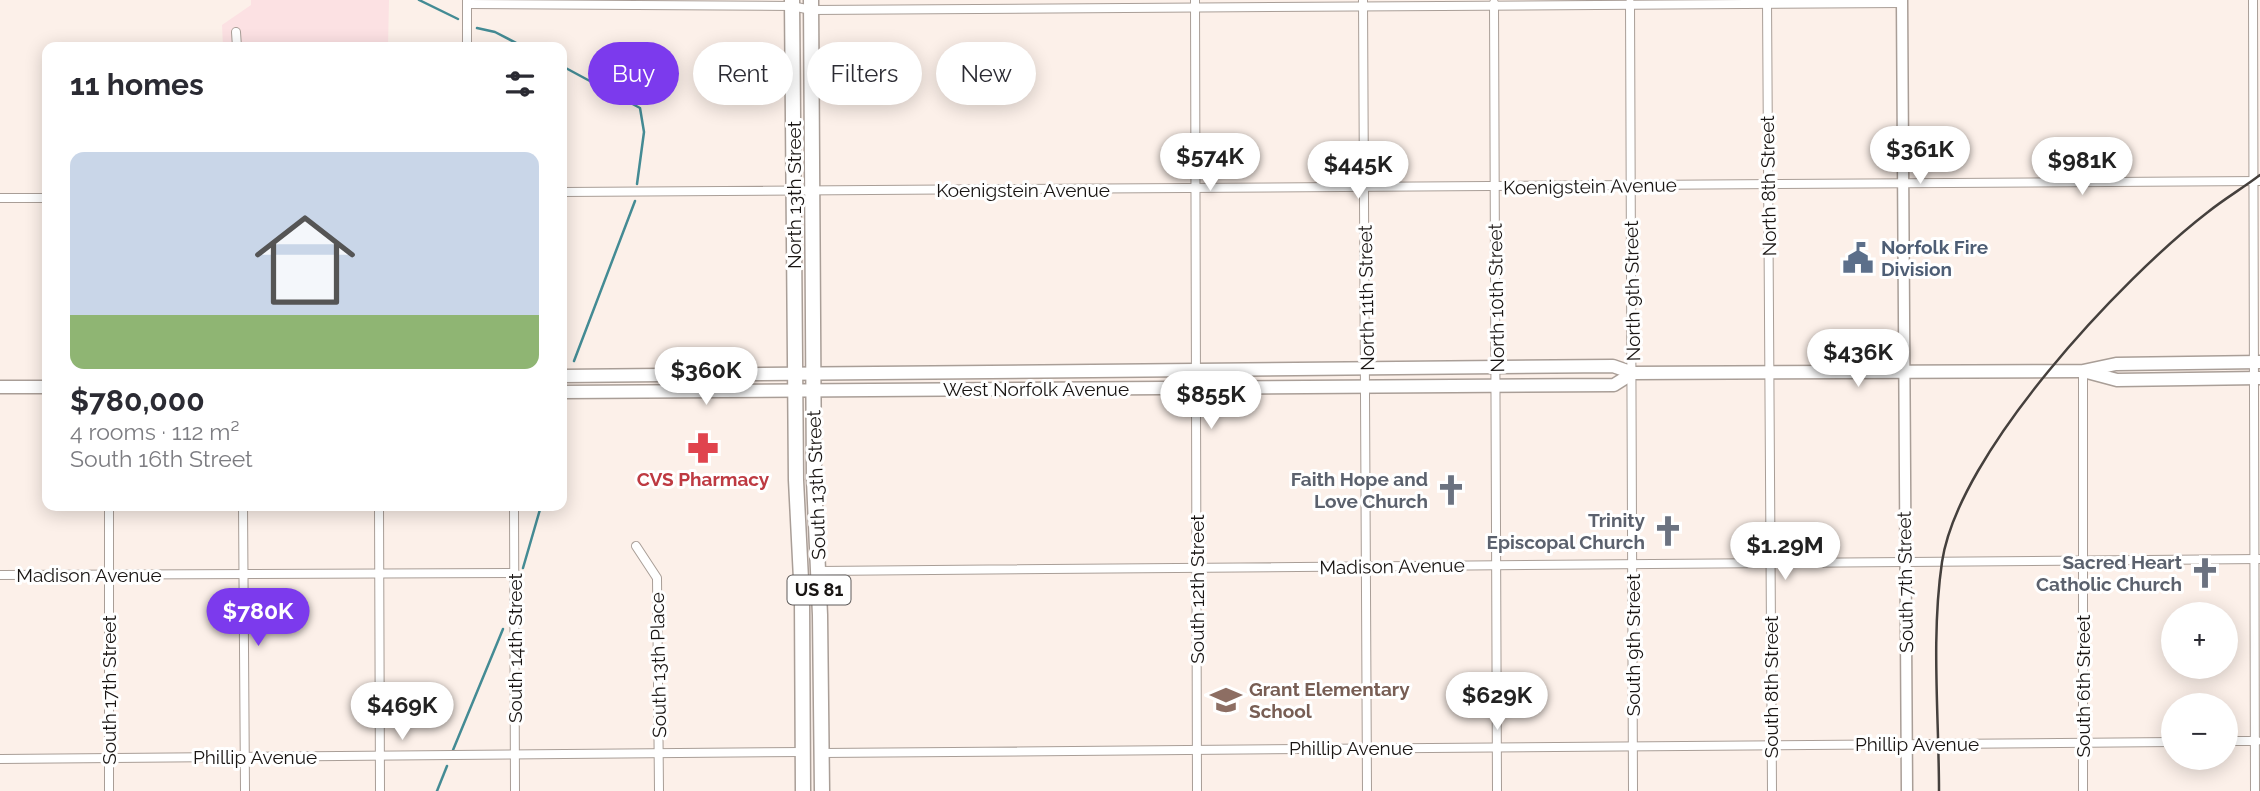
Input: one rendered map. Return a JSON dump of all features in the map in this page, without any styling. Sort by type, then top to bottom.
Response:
[{"type":"highway","name":"North 13th Street","points":[[792,3],[796,390]]},
{"type":"highway","name":"North 13th Street","points":[[811,5],[813,382]]},
{"type":"highway","name":"South 13th Street","points":[[813,382],[822,791]]},
{"type":"highway","name":"South 13th Street","points":[[796,390],[803,791]]},
{"type":"main road","name":"West Norfolk Avenue","points":[[567,392],[796,390],[813,382],[1196,370],[1613,366],[1633,373],[2083,371],[2116,364],[2257,363]]},
{"type":"main road","name":"West Norfolk Avenue","points":[[2083,371],[2117,380],[2257,378]]},
{"type":"main road","name":"West Norfolk Avenue","points":[[567,376],[796,374],[813,382],[1196,387],[1614,384],[1633,373]]},
{"type":"main road","points":[[0,387],[42,387]]},
{"type":"street","points":[[2253,0],[2257,363],[2255,791]]},
{"type":"street","points":[[467,42],[468,2],[811,5],[1902,1]]},
{"type":"street","name":"South 7th Street","points":[[1902,1],[1907,791]]},
{"type":"street","name":"North 8th Street","points":[[1767,2],[1770,373]]},
{"type":"street","name":"North 11th Street","points":[[1363,3],[1367,369],[1367,791]]},
{"type":"street","name":"North 10th Street","points":[[1494,3],[1497,791]]},
{"type":"street","name":"North 9th Street","points":[[1630,3],[1633,373]]},
{"type":"street","name":"South 12th Street","points":[[1195,4],[1197,791]]},
{"type":"street","points":[[236,32],[237,42]]},
{"type":"street","name":"Koenigstein Avenue","points":[[567,192],[2256,181]]},
{"type":"street","points":[[0,198],[42,198]]},
{"type":"street","name":"South 6th Street","points":[[2083,371],[2083,791]]},
{"type":"street","name":"South 9th Street","points":[[1633,373],[1633,791]]},
{"type":"street","name":"South 8th Street","points":[[1770,373],[1772,791]]},
{"type":"street","name":"South 17th Street","points":[[109,511],[109,791]]},
{"type":"street","points":[[243,511],[244,791]]},
{"type":"street","points":[[379,511],[380,791]]},
{"type":"street","name":"South 14th Street","points":[[514,511],[515,791]]},
{"type":"street","name":"South 13th Place","points":[[636,547],[657,578],[659,791]]},
{"type":"street","name":"Madison Avenue","points":[[818,570],[2257,559]]},
{"type":"street","name":"Madison Avenue","points":[[0,575],[514,573]]},
{"type":"street","points":[[2238,741],[2257,741]]},
{"type":"street","name":"Phillip Avenue","points":[[821,753],[2161,742]]},
{"type":"street","name":"Phillip Avenue","points":[[0,759],[803,752]]},
{"type":"shaded area","points":[[251,0],[389,0],[388,42],[223,42],[222,25],[251,5]]},
{"type":"waterway","points":[[419,0],[458,19]]},
{"type":"waterway","points":[[477,28],[495,32],[514,42]]},
{"type":"waterway","points":[[567,69],[640,108],[644,132],[637,184]]},
{"type":"waterway","points":[[574,361],[635,201]]},
{"type":"waterway","points":[[523,568],[540,511]]},
{"type":"waterway","points":[[453,750],[503,629]]},
{"type":"waterway","points":[[437,791],[447,766]]},
{"type":"railway","points":[[1939,791],[1936,648],[1942,562],[1954,518],[1978,471],[2010,421],[2048,371],[2090,323],[2172,242],[2214,207],[2260,175]]},
{"type":"place","name":"Norfolk Fire Division","points":[[1858,258]]},
{"type":"place","name":"CVS Pharmacy","points":[[703,448]]},
{"type":"place","name":"Faith Hope and Love Church","points":[[1451,490]]},
{"type":"place","name":"Trinity Episcopal Church","points":[[1668,531]]},
{"type":"place","name":"Sacred Heart Catholic Church","points":[[2205,573]]},
{"type":"place","name":"Grant Elementary School","points":[[1226,700]]}]
